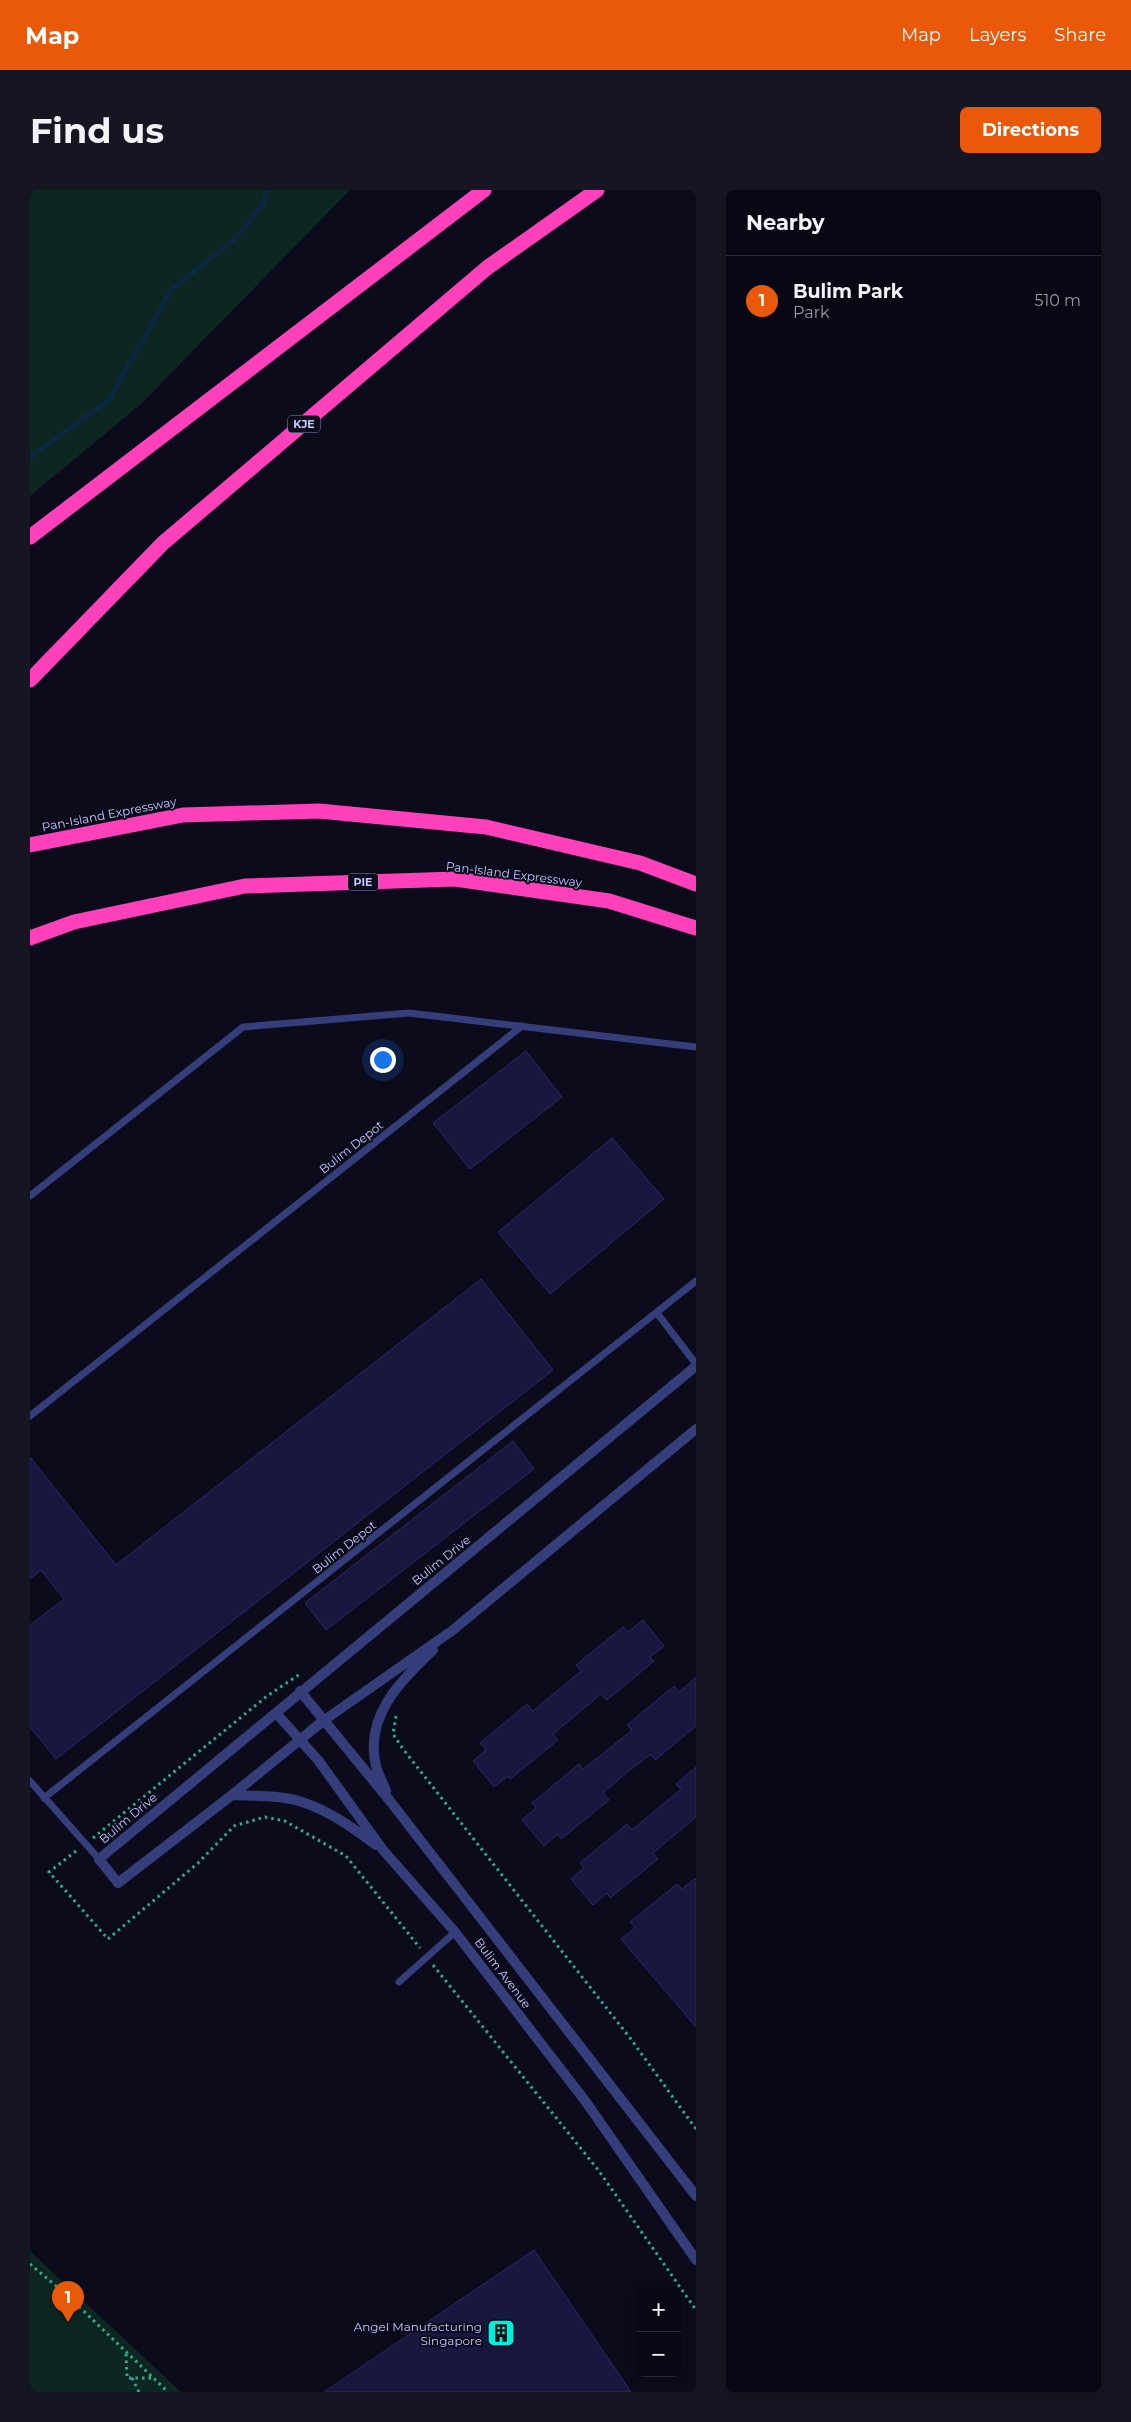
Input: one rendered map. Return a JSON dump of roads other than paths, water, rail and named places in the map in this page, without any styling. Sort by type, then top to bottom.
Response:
[{"type":"highway","points":[[30,537],[484,190]]},
{"type":"highway","name":"KJE","points":[[30,680],[171,537],[488,268],[597,190]]},
{"type":"highway","name":"Pan-Island Expressway","points":[[30,845],[183,815],[319,811],[486,827],[640,863],[696,884]]},
{"type":"highway","name":"Pan-Island Expressway","points":[[30,938],[74,922],[245,886],[455,879],[609,901],[696,928]]},
{"type":"street","name":"Bulim Drive","points":[[696,1365],[99,1859],[118,1883],[232,1795],[323,1721],[453,1630],[696,1429]]},
{"type":"street","points":[[390,1801],[376,1766],[373,1744],[386,1700],[453,1630]]},
{"type":"street","name":"Bulim Avenue","points":[[300,1691],[390,1801],[696,2196]]},
{"type":"street","name":"Bulim Avenue","points":[[276,1713],[318,1760],[383,1850],[456,1932],[586,2102],[696,2260]]},
{"type":"street","points":[[232,1795],[277,1797],[302,1802],[339,1818],[383,1850]]},
{"type":"lane","points":[[30,1196],[243,1027],[409,1012],[696,1048]]},
{"type":"lane","name":"Bulim Depot","points":[[30,1416],[522,1026]]},
{"type":"lane","name":"Bulim Depot","points":[[44,1798],[696,1281]]},
{"type":"lane","points":[[657,1313],[696,1365]]},
{"type":"lane","points":[[30,1781],[99,1859]]},
{"type":"lane","points":[[399,1982],[456,1932]]},
{"type":"waterway","points":[[30,457],[109,400],[171,290],[236,238],[263,204],[267,190]]},
{"type":"place","name":"Bulim Park","points":[[68,2322]]},
{"type":"place","name":"Angel Manufacturing Singapore","points":[[501,2333]]}]
